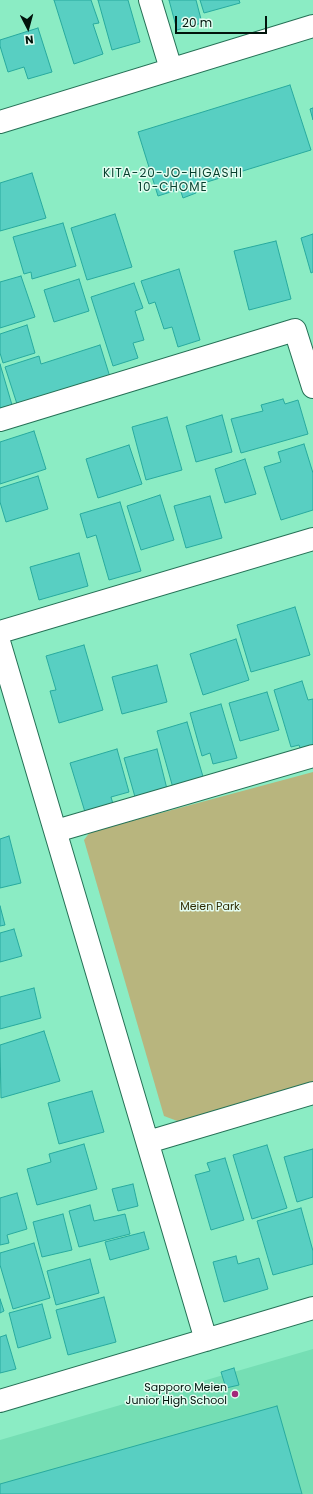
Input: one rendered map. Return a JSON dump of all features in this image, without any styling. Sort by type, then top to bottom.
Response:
[{"type":"street","points":[[150,0],[171,69]]},
{"type":"street","points":[[0,122],[313,26]]},
{"type":"street","points":[[0,420],[295,330],[313,387]]},
{"type":"street","points":[[0,632],[313,539]]},
{"type":"street","points":[[0,645],[206,1340]]},
{"type":"street","points":[[56,831],[313,756]]},
{"type":"street","points":[[148,1142],[313,1093]]},
{"type":"street","points":[[0,1401],[313,1308]]},
{"type":"shaded area","name":"Sapporo Meien Junior High School","points":[[313,1349],[313,1494],[0,1494],[0,1440]]},
{"type":"green space","name":"Meien Park","points":[[313,772],[313,1082],[180,1122],[164,1116],[84,840],[90,832]]},
{"type":"building","points":[[54,0],[91,0],[99,23],[93,24],[103,54],[74,64]]},
{"type":"building","points":[[98,0],[128,0],[140,42],[112,50]]},
{"type":"building","points":[[169,0],[196,0],[202,23],[177,30]]},
{"type":"building","points":[[200,0],[239,0],[240,3],[204,13]]},
{"type":"building","points":[[38,28],[52,72],[28,79],[24,67],[8,72],[0,46],[0,40]]},
{"type":"building","points":[[290,85],[311,150],[194,186],[196,193],[183,198],[180,189],[158,196],[138,132]]},
{"type":"building","points":[[313,108],[313,120],[310,109]]},
{"type":"building","points":[[32,173],[46,218],[0,231],[0,183]]},
{"type":"building","points":[[115,214],[132,267],[87,280],[71,228]]},
{"type":"building","points":[[63,223],[76,266],[32,279],[31,272],[24,274],[13,237]]},
{"type":"building","points":[[313,234],[313,272],[311,273],[301,238]]},
{"type":"building","points":[[276,241],[291,299],[249,310],[234,251]]},
{"type":"building","points":[[179,269],[200,340],[178,347],[172,327],[164,329],[155,302],[149,304],[141,281]]},
{"type":"building","points":[[21,276],[35,317],[0,328],[0,282]]},
{"type":"building","points":[[79,279],[89,311],[54,322],[44,290]]},
{"type":"building","points":[[134,283],[143,308],[135,311],[144,340],[133,343],[138,358],[113,366],[91,297]]},
{"type":"building","points":[[27,325],[35,353],[3,363],[0,353],[0,334]]},
{"type":"building","points":[[100,345],[110,377],[18,407],[5,367],[39,356],[41,364]]},
{"type":"building","points":[[0,364],[12,405],[0,408]]},
{"type":"building","points":[[283,399],[285,404],[298,400],[308,434],[241,453],[231,419],[263,411],[261,405]]},
{"type":"building","points":[[222,415],[232,452],[196,462],[186,426]]},
{"type":"building","points":[[167,417],[182,470],[146,480],[132,427]]},
{"type":"building","points":[[34,431],[46,469],[0,484],[0,442]]},
{"type":"building","points":[[304,444],[313,473],[313,510],[281,520],[264,467],[281,462],[278,452]]},
{"type":"building","points":[[129,445],[142,484],[98,498],[86,459]]},
{"type":"building","points":[[245,459],[256,494],[225,503],[215,469]]},
{"type":"building","points":[[38,476],[48,509],[6,522],[0,502],[0,488]]},
{"type":"building","points":[[160,495],[174,540],[141,550],[127,506]]},
{"type":"building","points":[[210,496],[222,538],[186,548],[174,506]]},
{"type":"building","points":[[120,502],[141,571],[109,580],[96,535],[87,538],[80,514]]},
{"type":"building","points":[[79,553],[88,586],[39,600],[30,567]]},
{"type":"building","points":[[295,607],[310,655],[251,672],[237,625]]},
{"type":"building","points":[[236,639],[249,680],[203,695],[190,654]]},
{"type":"building","points":[[84,645],[103,710],[59,723],[50,691],[56,690],[46,656]]},
{"type":"building","points":[[157,665],[167,702],[122,714],[112,677]]},
{"type":"building","points":[[302,681],[308,700],[313,699],[313,749],[302,753],[299,745],[291,747],[274,690]]},
{"type":"building","points":[[267,692],[279,730],[240,741],[229,703]]},
{"type":"building","points":[[221,704],[237,758],[213,764],[210,753],[202,756],[190,713]]},
{"type":"building","points":[[187,722],[204,780],[173,788],[157,731]]},
{"type":"building","points":[[117,749],[129,792],[111,797],[113,804],[85,812],[70,763]]},
{"type":"building","points":[[157,749],[167,789],[135,797],[124,758]]},
{"type":"building","points":[[9,836],[21,883],[0,888],[0,839]]},
{"type":"building","points":[[0,906],[5,925],[0,926]]},
{"type":"building","points":[[14,929],[22,956],[0,962],[0,933]]},
{"type":"building","points":[[34,988],[41,1018],[0,1029],[0,997]]},
{"type":"building","points":[[44,1031],[60,1081],[1,1098],[0,1045]]},
{"type":"building","points":[[92,1091],[104,1132],[59,1144],[48,1103]]},
{"type":"building","points":[[84,1144],[97,1189],[37,1205],[27,1169],[51,1162],[49,1154]]},
{"type":"building","points":[[267,1145],[287,1208],[252,1219],[233,1155]]},
{"type":"building","points":[[313,1149],[313,1197],[297,1202],[284,1157]]},
{"type":"building","points":[[225,1158],[244,1220],[211,1230],[195,1175],[210,1171],[207,1163]]},
{"type":"building","points":[[133,1184],[138,1206],[118,1211],[112,1189]]},
{"type":"building","points":[[17,1193],[27,1229],[7,1235],[9,1243],[0,1245],[0,1198]]},
{"type":"building","points":[[90,1205],[94,1221],[125,1214],[130,1234],[79,1247],[69,1211]]},
{"type":"building","points":[[301,1208],[313,1251],[313,1264],[273,1275],[257,1221]]},
{"type":"building","points":[[63,1214],[72,1250],[42,1257],[33,1222]]},
{"type":"building","points":[[144,1232],[149,1249],[110,1260],[105,1242]]},
{"type":"building","points":[[34,1243],[50,1298],[13,1309],[0,1265],[0,1253]]},
{"type":"building","points":[[236,1256],[238,1264],[259,1258],[268,1289],[224,1302],[213,1262]]},
{"type":"building","points":[[90,1259],[99,1293],[56,1305],[47,1271]]},
{"type":"building","points":[[104,1297],[116,1342],[68,1355],[56,1310]]},
{"type":"building","points":[[0,1299],[4,1311],[0,1313]]},
{"type":"building","points":[[42,1304],[51,1338],[18,1348],[9,1313]]},
{"type":"building","points":[[6,1335],[16,1369],[0,1373],[0,1337]]},
{"type":"building","points":[[234,1368],[239,1385],[226,1388],[221,1372]]},
{"type":"building","points":[[277,1406],[302,1494],[0,1494],[0,1484]]},
{"type":"place","name":"Sapporo Meien Junior High School","points":[[235,1394]]},
{"type":"district","name":"KITA-20-JO-HIGASHI 10-CHOME","points":[[173,181]]}]
